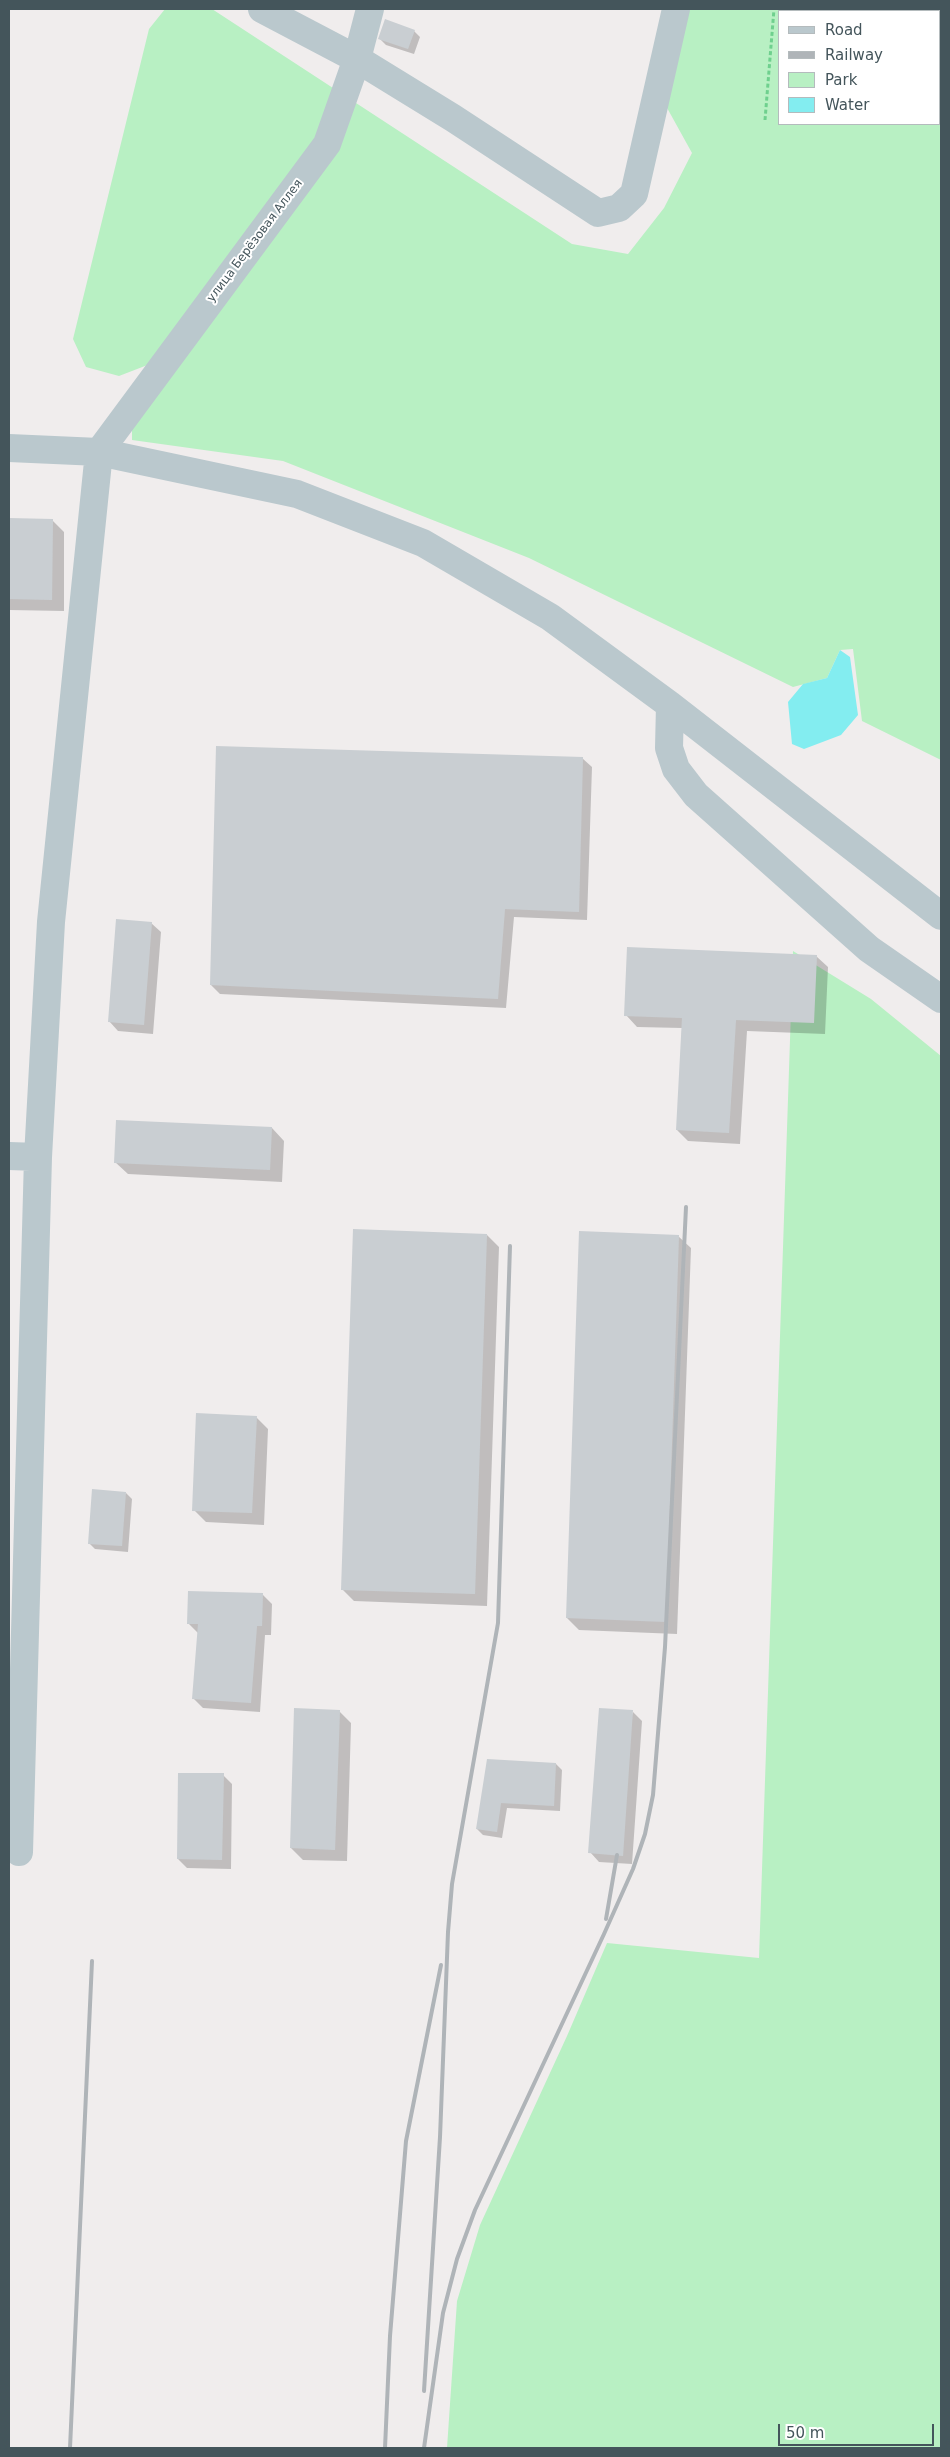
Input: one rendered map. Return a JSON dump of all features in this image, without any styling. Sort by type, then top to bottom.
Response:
[{"type":"street","points":[[262,9],[357,59],[453,118],[598,213],[619,208],[634,194],[676,9]]},
{"type":"street","name":"улица Берёзовая Аллея","points":[[98,452],[327,144],[357,59],[370,9]]},
{"type":"street","points":[[9,448],[98,452],[297,494],[423,543],[550,618],[670,704],[941,916]]},
{"type":"street","points":[[19,1852],[38,1157],[51,922],[98,452]]},
{"type":"street","points":[[670,704],[669,748],[676,770],[696,795],[869,949],[941,999]]},
{"type":"street","points":[[9,1156],[38,1157]]},
{"type":"path","points":[[765,120],[774,9]]},
{"type":"green space","points":[[165,9],[212,9],[572,244],[628,254],[664,208],[692,153],[666,106],[687,9],[941,9],[941,760],[862,721],[853,649],[840,650],[827,678],[793,687],[529,558],[283,461],[132,440],[132,423],[189,349],[119,376],[86,367],[73,339],[149,29]]},
{"type":"green space","points":[[793,951],[871,999],[941,1056],[941,2448],[447,2448],[457,2301],[480,2225],[567,2036],[607,1943],[759,1958]]},
{"type":"water","points":[[840,650],[850,657],[858,715],[841,735],[804,749],[792,744],[788,702],[803,684],[827,678]]},
{"type":"building","points":[[385,19],[415,30],[408,49],[378,39]]},
{"type":"building","points":[[9,518],[53,519],[52,600],[9,599]]},
{"type":"building","points":[[216,746],[583,757],[579,912],[505,909],[498,999],[210,985]]},
{"type":"building","points":[[116,919],[152,922],[144,1025],[108,1022]]},
{"type":"building","points":[[627,947],[817,955],[814,1023],[736,1020],[729,1133],[676,1130],[682,1018],[624,1016]]},
{"type":"building","points":[[116,1120],[272,1127],[270,1170],[114,1163]]},
{"type":"building","points":[[353,1229],[487,1234],[475,1594],[341,1590]]},
{"type":"building","points":[[579,1231],[679,1235],[666,1622],[566,1618]]},
{"type":"building","points":[[196,1413],[257,1416],[252,1513],[192,1511]]},
{"type":"building","points":[[92,1489],[126,1492],[122,1546],[88,1544]]},
{"type":"building","points":[[188,1591],[263,1593],[262,1626],[257,1626],[251,1703],[192,1699],[198,1624],[187,1624]]},
{"type":"building","points":[[294,1708],[340,1710],[335,1850],[290,1848]]},
{"type":"building","points":[[599,1708],[633,1710],[623,1856],[588,1853]]},
{"type":"building","points":[[487,1759],[556,1763],[554,1806],[501,1803],[497,1832],[476,1829]]},
{"type":"building","points":[[178,1773],[224,1773],[222,1860],[177,1859]]},
{"type":"railway","points":[[424,2448],[443,2313],[457,2259],[475,2210],[604,1934],[633,1869],[645,1834],[653,1795],[665,1647],[686,1207]]},
{"type":"railway","points":[[424,2391],[440,2137],[448,1932],[452,1884],[498,1623],[510,1246]]},
{"type":"railway","points":[[606,1919],[617,1855]]},
{"type":"railway","points":[[70,2448],[92,1961]]},
{"type":"railway","points":[[385,2448],[390,2336],[406,2141],[441,1965]]}]
